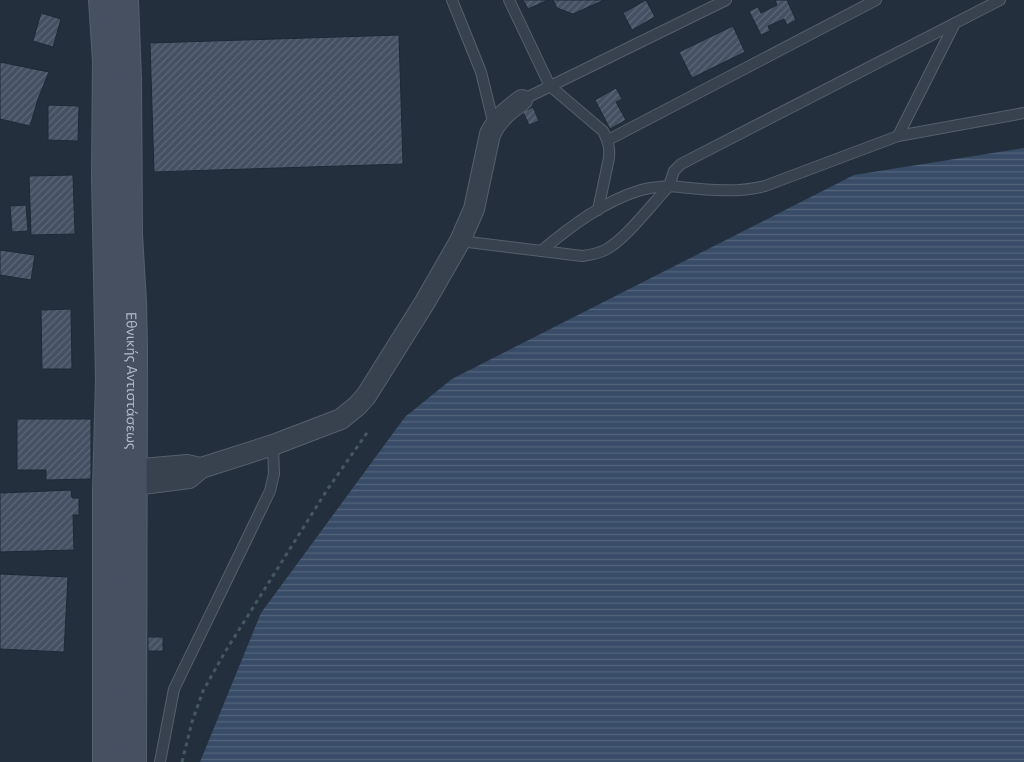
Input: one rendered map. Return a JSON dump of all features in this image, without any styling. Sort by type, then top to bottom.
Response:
[{"type":"main road","name":"Εθνικής Αντιστάσεως","points":[[103,0],[107,60],[106,176],[110,380],[120,479],[132,762]]},
{"type":"main road","name":"Εθνικής Αντιστάσεως","points":[[107,762],[120,479],[133,321],[128,235],[127,80],[124,0]]},
{"type":"street","points":[[120,479],[186,465],[201,468],[273,445],[340,419],[357,406],[366,396],[460,242],[474,209],[487,143],[494,126],[506,111],[522,100]]},
{"type":"lane","points":[[452,0],[481,72],[494,126]]},
{"type":"lane","points":[[509,0],[550,86],[603,131],[608,140],[609,158],[598,210]]},
{"type":"lane","points":[[522,100],[726,0]]},
{"type":"lane","points":[[608,140],[876,0]]},
{"type":"lane","points":[[460,242],[582,256],[606,250],[618,242],[668,186],[674,171],[681,164],[1000,0]]},
{"type":"lane","points":[[898,136],[955,23]]},
{"type":"lane","points":[[541,251],[576,222],[642,189],[668,186],[718,190],[754,189],[898,136],[1024,113]]},
{"type":"lane","points":[[160,762],[174,689],[270,491],[274,474],[273,445]]},
{"type":"path","points":[[182,762],[192,722],[203,691],[212,675],[322,498],[369,430]]},
{"type":"water","points":[[1024,148],[1024,762],[200,762],[261,613],[405,417],[452,379],[854,175]]},
{"type":"building","points":[[523,0],[548,0],[528,9]]},
{"type":"building","points":[[553,0],[604,0],[573,14],[557,8]]},
{"type":"building","points":[[646,0],[655,17],[632,30],[623,13]]},
{"type":"building","points":[[775,0],[787,0],[796,20],[787,25],[784,19],[768,26],[770,31],[761,35],[749,11],[758,7],[761,13],[777,5]]},
{"type":"building","points":[[41,13],[61,19],[53,47],[33,41]]},
{"type":"building","points":[[733,26],[745,52],[692,78],[679,52]]},
{"type":"building","points":[[399,35],[403,164],[154,172],[150,43]]},
{"type":"building","points":[[0,62],[49,72],[30,126],[0,119]]},
{"type":"building","points":[[616,88],[622,99],[616,102],[626,120],[610,129],[595,100]]},
{"type":"building","points":[[48,105],[79,106],[78,141],[48,140]]},
{"type":"building","points":[[533,107],[539,121],[529,125],[523,112]]},
{"type":"building","points":[[73,175],[75,234],[31,235],[29,176]]},
{"type":"building","points":[[26,205],[28,231],[12,232],[10,206]]},
{"type":"building","points":[[0,250],[35,255],[31,280],[0,275]]},
{"type":"building","points":[[71,309],[72,369],[42,369],[41,310]]},
{"type":"building","points":[[17,419],[91,419],[91,479],[46,480],[46,470],[17,470]]},
{"type":"building","points":[[71,490],[72,498],[79,498],[79,515],[73,515],[74,550],[0,552],[0,493]]},
{"type":"building","points":[[0,574],[68,577],[64,652],[0,649]]},
{"type":"building","points":[[148,637],[163,637],[163,651],[148,651]]}]
